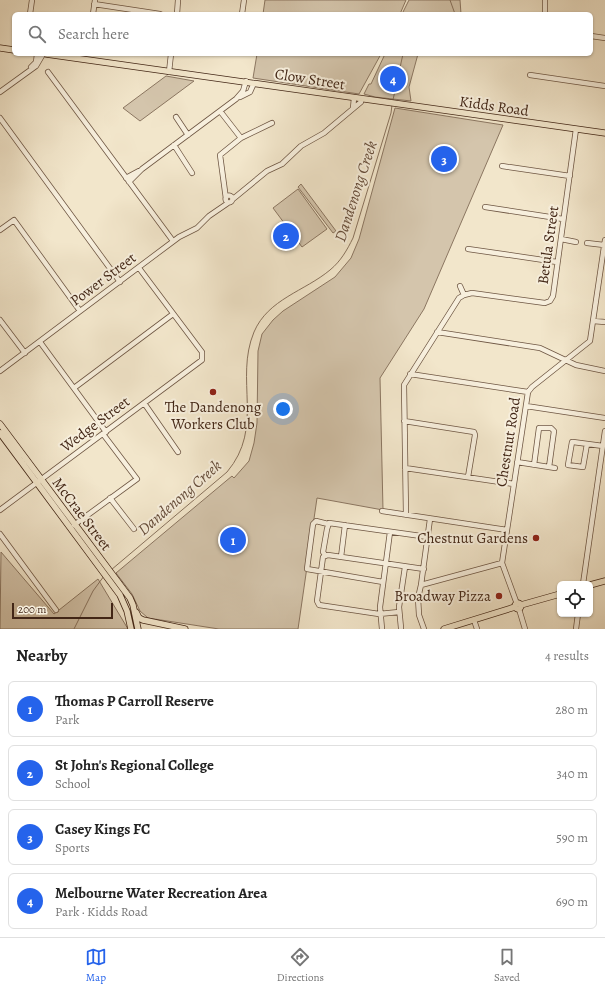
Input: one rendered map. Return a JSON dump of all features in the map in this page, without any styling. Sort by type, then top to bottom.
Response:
[{"type":"main road","points":[[0,48],[12,50]]},
{"type":"main road","name":"Clow Street","points":[[72,56],[86,57],[168,72],[246,81],[379,102]]},
{"type":"main road","name":"Kidds Road","points":[[379,102],[605,133]]},
{"type":"main road","name":"McCrae Street","points":[[0,424],[39,481]]},
{"type":"main road","name":"McCrae Street","points":[[0,433],[39,481],[133,605],[137,626]]},
{"type":"main road","name":"McCrae Street","points":[[114,581],[128,613]]},
{"type":"main road","points":[[593,584],[605,581]]},
{"type":"main road","points":[[444,629],[557,595]]},
{"type":"main road","points":[[133,605],[140,619],[184,629]]},
{"type":"main road","points":[[128,613],[130,618],[137,626],[154,623]]},
{"type":"main road","points":[[128,613],[131,629]]},
{"type":"street","points":[[30,12],[32,0]]},
{"type":"street","points":[[176,12],[178,0]]},
{"type":"street","points":[[242,12],[244,0]]},
{"type":"street","points":[[545,12],[546,0]]},
{"type":"street","points":[[93,12],[95,2],[149,12]]},
{"type":"street","points":[[593,36],[605,38]]},
{"type":"street","points":[[26,72],[35,62],[36,56]]},
{"type":"street","points":[[0,92],[38,64],[44,56]]},
{"type":"street","points":[[168,72],[171,56]]},
{"type":"street","points":[[48,72],[173,242]]},
{"type":"street","points":[[530,75],[605,86]]},
{"type":"street","points":[[236,99],[244,90],[246,81]]},
{"type":"street","points":[[128,180],[236,99],[250,92],[254,83]]},
{"type":"street","points":[[353,108],[354,98]]},
{"type":"street","name":"Power Street","points":[[0,371],[182,235],[200,227],[208,216],[220,208],[229,199],[240,193],[267,171],[282,164],[301,146],[324,133],[361,102],[361,99]]},
{"type":"street","points":[[220,111],[241,138]]},
{"type":"street","points":[[0,118],[120,282]]},
{"type":"street","points":[[176,118],[188,135]]},
{"type":"street","points":[[229,199],[224,188],[220,156],[241,138],[272,123]]},
{"type":"street","name":"Betula Street","points":[[464,295],[472,293],[544,303],[550,301],[553,296],[576,129]]},
{"type":"street","points":[[174,146],[192,173]]},
{"type":"street","points":[[502,166],[570,176]]},
{"type":"street","points":[[485,207],[563,219]]},
{"type":"street","points":[[0,230],[14,220],[80,311]]},
{"type":"street","points":[[560,240],[576,242]]},
{"type":"street","points":[[587,243],[605,242]]},
{"type":"street","name":"Chestnut Road","points":[[525,629],[502,563],[528,392],[532,387],[590,341],[605,242]]},
{"type":"street","points":[[468,249],[557,262]]},
{"type":"street","points":[[74,388],[173,314],[138,268]]},
{"type":"street","points":[[406,515],[404,386],[410,374],[459,298],[464,295],[460,286]]},
{"type":"street","name":"Wedge Street","points":[[0,510],[200,361],[203,357],[173,314]]},
{"type":"street","points":[[0,320],[25,353]]},
{"type":"street","points":[[593,320],[605,322]]},
{"type":"street","points":[[438,332],[540,348],[589,369],[605,371]]},
{"type":"street","points":[[40,342],[137,478],[73,526]]},
{"type":"street","points":[[410,374],[528,392]]},
{"type":"street","points":[[144,403],[178,452]]},
{"type":"street","points":[[526,406],[605,418]]},
{"type":"street","points":[[404,421],[474,432],[475,435],[468,477]]},
{"type":"street","points":[[534,465],[539,428],[552,428],[554,431],[549,467]]},
{"type":"street","points":[[584,581],[602,465],[605,431]]},
{"type":"street","points":[[587,444],[583,467],[568,465],[571,442],[587,444],[603,446]]},
{"type":"street","points":[[518,462],[555,468]]},
{"type":"street","points":[[405,468],[514,484]]},
{"type":"street","points":[[110,498],[134,529]]},
{"type":"street","points":[[382,511],[507,530]]},
{"type":"street","points":[[424,629],[419,615],[418,598],[422,585],[430,519]]},
{"type":"street","points":[[383,582],[321,572],[306,568],[314,522],[325,522],[328,524],[428,537]]},
{"type":"street","points":[[328,524],[323,552],[325,555],[323,557],[316,601],[319,605],[379,614],[399,612]]},
{"type":"street","points":[[340,557],[345,525]]},
{"type":"street","points":[[382,629],[379,614],[390,532]]},
{"type":"street","points":[[0,534],[56,610]]},
{"type":"street","points":[[325,555],[424,569]]},
{"type":"street","points":[[422,585],[502,563]]},
{"type":"street","points":[[401,628],[399,612],[405,567]]},
{"type":"street","points":[[576,629],[578,617]]},
{"type":"street","points":[[474,620],[477,629]]},
{"type":"shaded area","points":[[265,0],[406,0],[401,12],[263,12]]},
{"type":"shaded area","points":[[409,0],[460,0],[461,12],[403,12]]},
{"type":"shaded area","points":[[257,56],[380,56],[359,94],[253,78]]},
{"type":"shaded area","points":[[384,56],[417,56],[409,87],[411,101],[375,97],[364,94],[369,84],[371,84]]},
{"type":"shaded area","points":[[166,76],[194,81],[140,121],[123,108]]},
{"type":"shaded area","points":[[395,108],[503,125],[424,309],[380,378],[383,510],[317,498],[298,629],[219,629],[148,618],[140,611],[132,594],[116,573],[232,476],[234,478],[249,461],[257,423],[258,351],[262,334],[273,320],[283,311],[335,277],[351,258],[359,239]]},
{"type":"shaded area","points":[[301,184],[336,231],[333,233],[298,187]]},
{"type":"shaded area","points":[[298,189],[327,229],[302,247],[273,208]]},
{"type":"shaded area","points":[[1,552],[54,614],[98,579],[128,629],[0,629]]},
{"type":"waterway","name":"Dandenong Creek","points":[[450,0],[454,12]]},
{"type":"waterway","name":"Dandenong Creek","points":[[393,100],[403,56]]},
{"type":"waterway","name":"Dandenong Creek","points":[[111,570],[227,472],[238,455],[244,438],[247,421],[247,368],[249,350],[254,332],[268,311],[288,296],[330,270],[341,259],[346,251],[353,238],[391,113],[392,105]]},
{"type":"waterway","name":"Dandenong Creek","points":[[74,629],[93,591],[104,576]]},
{"type":"place","name":"Melbourne Water Recreation Area","points":[[393,79]]},
{"type":"place","name":"Casey Kings FC","points":[[444,159]]},
{"type":"place","name":"St John's Regional College","points":[[286,236]]},
{"type":"place","name":"The Dandenong Workers Club","points":[[213,392]]},
{"type":"place","name":"Chestnut Gardens","points":[[536,538]]},
{"type":"place","name":"Thomas P Carroll Reserve","points":[[233,540]]},
{"type":"place","name":"Broadway Pizza","points":[[499,596]]}]
